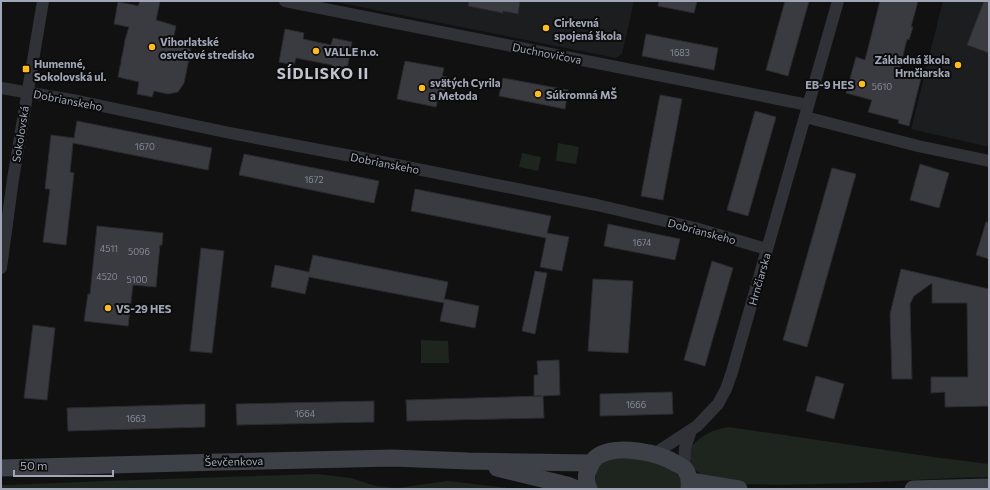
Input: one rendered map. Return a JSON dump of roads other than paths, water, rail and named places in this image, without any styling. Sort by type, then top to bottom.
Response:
[{"type":"main road","points":[[589,489],[586,483],[587,472],[591,463],[596,457],[606,452],[633,450],[654,454],[669,459],[688,480],[739,489]]},
{"type":"main road","name":"Ševčenkova","points":[[1,468],[384,458],[591,463]]},
{"type":"main road","name":"Ševčenkova","points":[[468,461],[574,488]]},
{"type":"main road","points":[[913,489],[989,487]]},
{"type":"street","name":"Sokolovská","points":[[1,268],[13,179],[43,1]]},
{"type":"street","name":"Duchnovičova","points":[[285,1],[808,105]]},
{"type":"street","name":"Hrnčiarska","points":[[654,454],[697,426],[718,404],[726,389],[768,249],[838,1]]},
{"type":"street","name":"Dobrianskeho","points":[[1,88],[78,101],[230,133],[597,205],[695,228],[768,249]]},
{"type":"street","points":[[805,117],[918,146],[989,161]]},
{"type":"street","points":[[688,480],[685,448],[691,430]]},
{"type":"place","name":"Cirkevná spojená škola","points":[[546,28]]},
{"type":"place","name":"Vihorlatské osvetové stredisko","points":[[152,47]]},
{"type":"place","name":"VALLE n.o.","points":[[316,51]]},
{"type":"place","name":"Základná škola Hrnčiarska","points":[[958,65]]},
{"type":"place","name":"Humenné, Sokolovská ul.","points":[[26,69]]},
{"type":"place","name":"EB-9 HES","points":[[862,84]]},
{"type":"place","name":"svätých Cyrila a Metoda","points":[[422,88]]},
{"type":"place","name":"Súkromná MŠ","points":[[538,94]]},
{"type":"place","name":"VS-29 HES","points":[[108,308]]},
{"type":"district","name":"SÍDLISKO II","points":[[323,73]]}]
